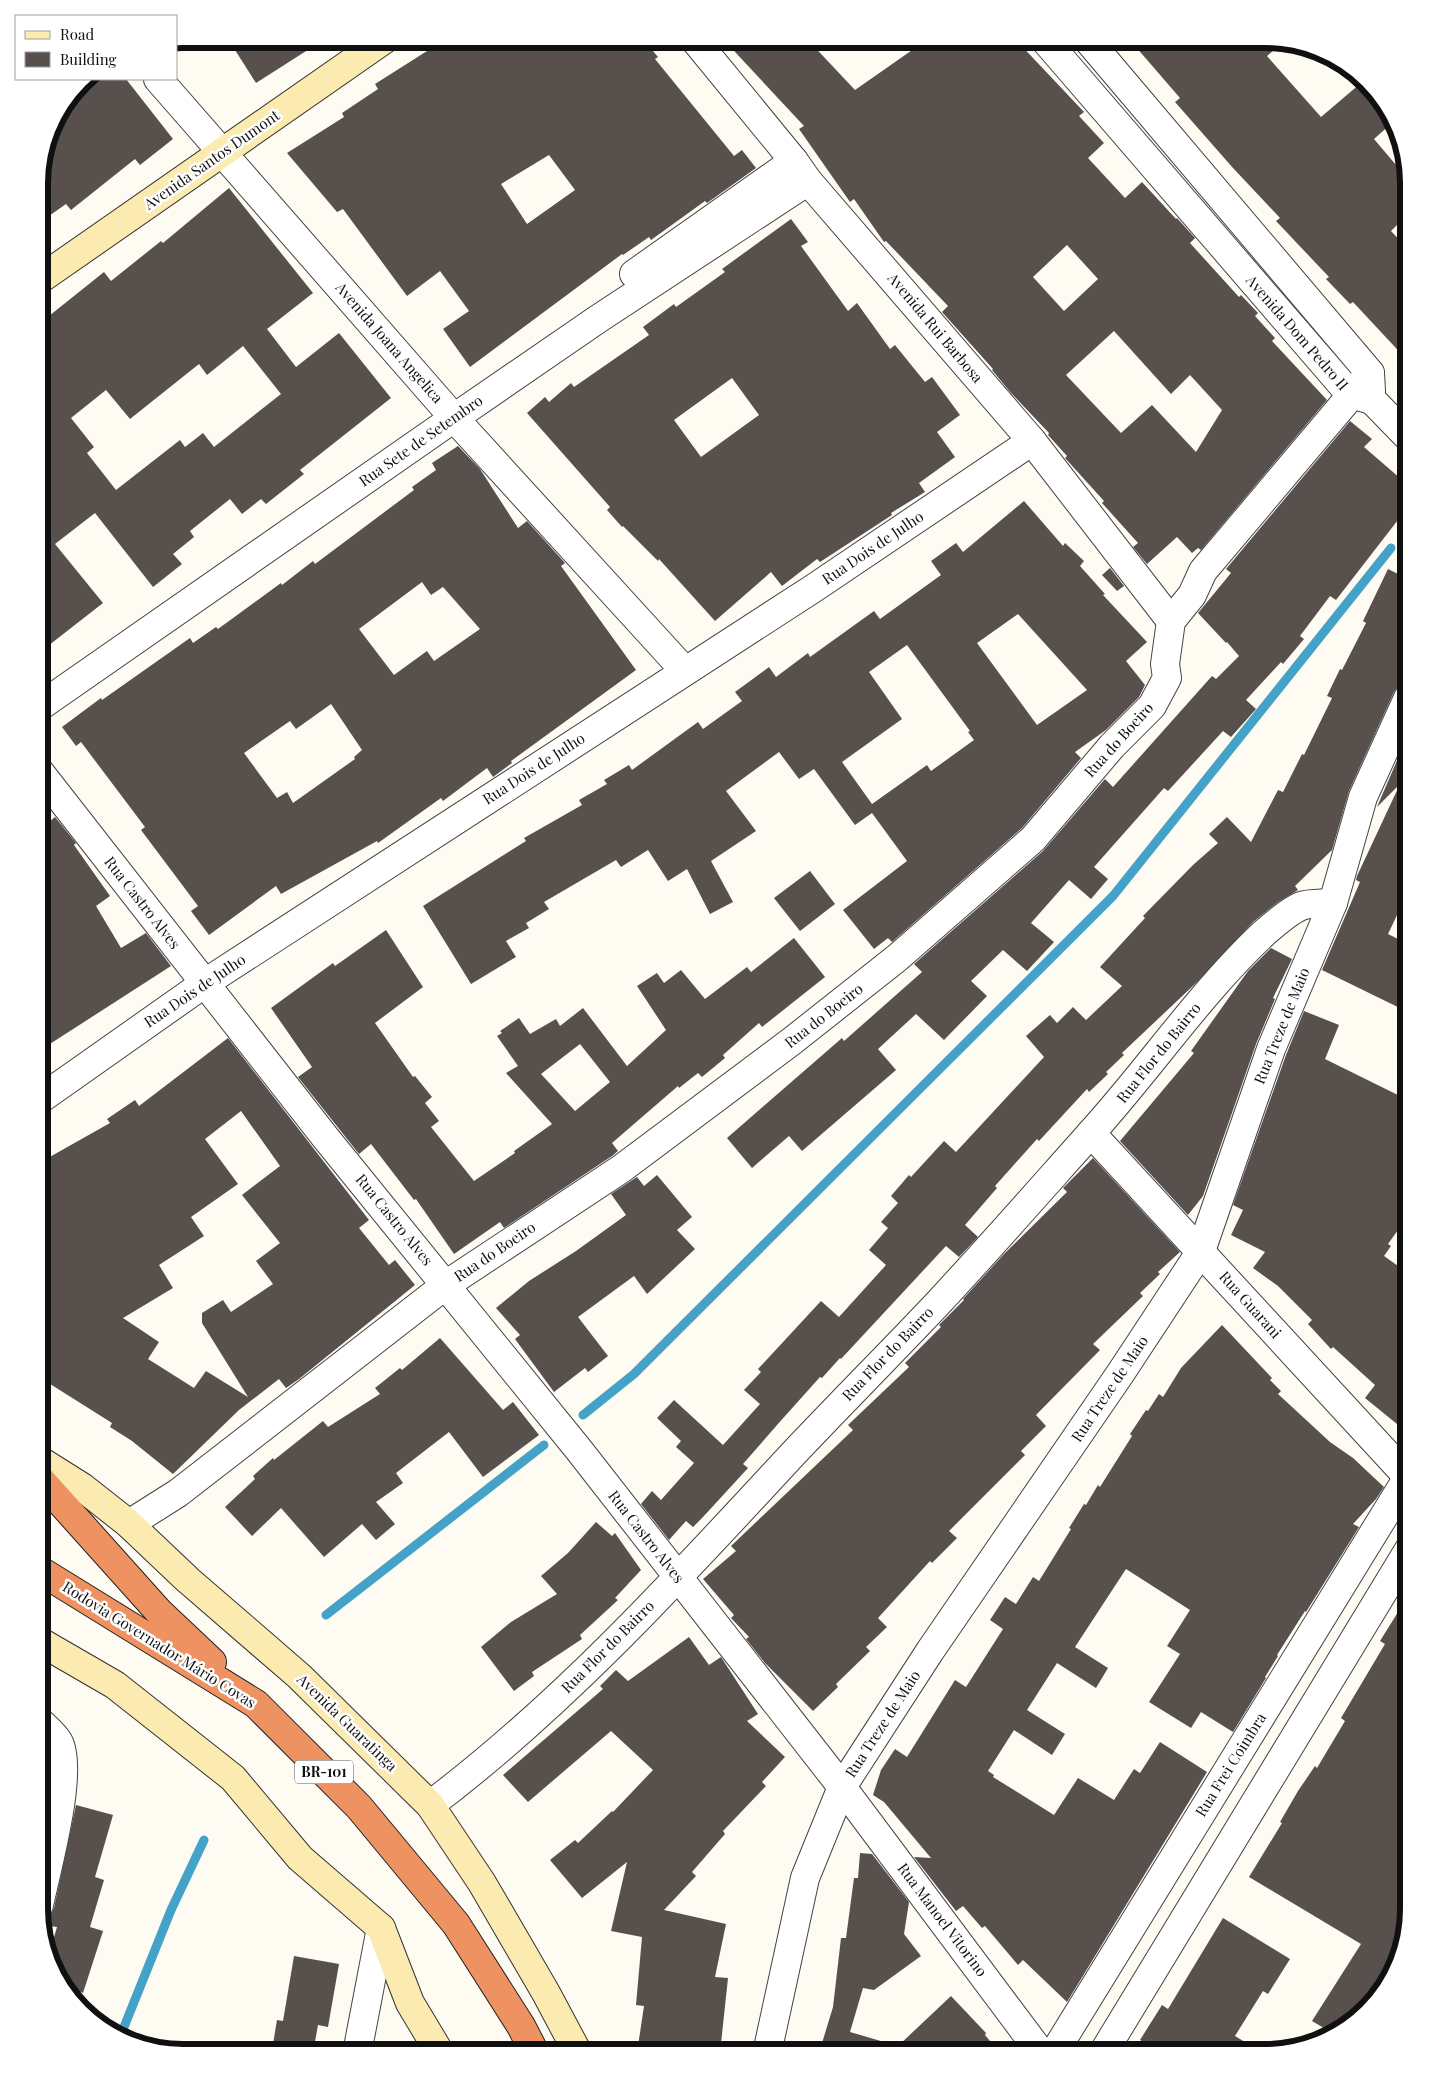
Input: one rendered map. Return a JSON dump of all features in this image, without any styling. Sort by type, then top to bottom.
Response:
[{"type":"highway","points":[[48,1488],[160,1613],[256,1704]]},
{"type":"highway","name":"Rodovia Governador Mário Covas","points":[[48,1576],[256,1704],[359,1807],[456,1924],[521,2026],[530,2044]]},
{"type":"main road","name":"Avenida Santos Dumont","points":[[48,274],[372,48]]},
{"type":"main road","name":"Avenida Guaratinga","points":[[48,1466],[82,1488],[129,1524],[188,1580],[298,1676],[430,1805],[482,1883],[573,2044]]},
{"type":"main road","points":[[48,1646],[115,1685],[233,1778],[300,1858],[381,1928],[410,2003],[435,2044]]},
{"type":"street","name":"Avenida Rui Barbosa","points":[[701,48],[801,171],[1032,441],[1171,621]]},
{"type":"street","name":"Avenida Dom Pedro II","points":[[1052,48],[1123,132],[1361,397],[1400,430]]},
{"type":"street","name":"Avenida Dom Pedro II","points":[[1095,48],[1370,373]]},
{"type":"street","name":"Avenida Joana Angelica","points":[[159,80],[449,412],[684,670]]},
{"type":"street","points":[[1123,132],[1148,110]]},
{"type":"street","name":"Rua Sete de Setembro","points":[[48,686],[801,171]]},
{"type":"street","name":"Rua do Boeiro","points":[[129,1524],[178,1493],[446,1284],[621,1168],[792,1041],[898,958],[1033,838],[1112,746],[1152,706],[1167,678],[1164,664],[1171,621],[1192,595],[1203,571],[1361,397],[1370,373]]},
{"type":"street","name":"Rua Sete de Setembro","points":[[48,701],[449,412]]},
{"type":"street","name":"Rua Dois de Julho","points":[[48,1094],[205,983],[684,670],[814,588],[1032,441]]},
{"type":"street","name":"Rua Treze de Maio","points":[[768,2044],[805,1878],[842,1787],[930,1651],[1120,1374],[1201,1251],[1270,1048],[1333,903],[1363,797],[1400,716]]},
{"type":"street","name":"Rua Castro Alves","points":[[48,782],[325,1137],[579,1450],[842,1787]]},
{"type":"street","name":"Rua Flor do Bairro","points":[[430,1805],[464,1779],[548,1706],[677,1577],[940,1300],[1128,1092],[1224,973],[1267,930],[1301,906],[1333,903]]},
{"type":"street","name":"Rua Guarani","points":[[1091,1133],[1400,1468]]},
{"type":"street","name":"Rua Frei Coimbra","points":[[1060,2044],[1400,1490]]},
{"type":"street","points":[[1108,2044],[1400,1564]]},
{"type":"street","points":[[48,1731],[58,1742],[64,1773],[48,1864]]},
{"type":"street","name":"Rua Manoel Vitorino","points":[[842,1787],[1034,2044]]},
{"type":"street","points":[[359,2044],[381,1928]]},
{"type":"building","points":[[234,48],[311,48],[256,83]]},
{"type":"building","points":[[432,48],[650,48],[658,57],[655,59],[734,156],[742,150],[756,168],[707,203],[705,201],[651,240],[649,237],[622,254],[470,367],[443,329],[469,311],[440,271],[407,296],[343,209],[337,212],[287,153],[344,117],[342,113],[378,89],[375,84]],"holes":[[[549,155],[575,190],[527,224],[501,184]]]},
{"type":"building","points":[[731,48],[815,48],[855,90],[915,48],[1024,48],[1084,112],[1079,116],[1104,143],[1088,158],[1125,198],[1142,182],[1195,238],[1190,243],[1239,297],[1241,295],[1258,313],[1255,316],[1275,338],[1272,341],[1327,400],[1201,550],[1198,548],[1192,553],[1177,537],[1147,564],[1133,547],[1138,543],[1102,503],[1104,501],[1065,458],[1067,456],[1048,435],[1049,433],[1011,393],[993,369],[942,312],[948,306],[886,241],[884,242],[854,199],[850,202],[799,129],[804,126]],"holes":[[[1067,245],[1098,279],[1064,311],[1033,277]],[[1114,331],[1171,394],[1190,375],[1222,410],[1196,452],[1152,405],[1121,433],[1066,375]]]},
{"type":"building","points":[[1137,48],[1276,48],[1267,56],[1321,117],[1358,85],[1372,100],[1387,127],[1374,139],[1398,168],[1400,183],[1400,222],[1391,231],[1400,241],[1400,352],[1353,302],[1350,304],[1326,279],[1329,277],[1276,221],[1280,218],[1175,102],[1180,98]]},
{"type":"building","points":[[95,80],[127,80],[173,139],[140,165],[135,159],[71,210],[66,204],[48,217],[49,165],[52,148],[61,123],[75,100]]},
{"type":"building","points":[[229,188],[313,293],[267,329],[296,367],[339,333],[391,398],[300,470],[304,474],[266,504],[261,499],[242,514],[230,499],[190,531],[194,537],[173,554],[182,564],[153,587],[95,513],[55,544],[103,603],[48,646],[48,317],[104,272],[111,281],[161,241],[163,243]],"holes":[[[243,346],[281,394],[214,447],[203,433],[185,447],[180,440],[116,490],[87,453],[94,447],[71,418],[106,390],[130,419],[199,364],[207,375]]]},
{"type":"building","points":[[791,219],[808,242],[801,246],[848,311],[857,303],[890,349],[895,345],[925,382],[932,377],[960,415],[937,432],[955,457],[919,483],[925,492],[820,562],[817,559],[782,586],[771,572],[715,621],[659,559],[658,561],[622,527],[607,510],[610,507],[527,413],[545,397],[549,402],[571,383],[574,387],[649,335],[643,327],[674,304],[676,307],[725,272],[722,269]],"holes":[[[732,378],[759,415],[701,457],[674,420]]]},
{"type":"building","points":[[1350,421],[1372,439],[1364,447],[1400,478],[1400,517],[1336,600],[1330,596],[1300,636],[1304,639],[1283,664],[1281,662],[1246,700],[1256,709],[1231,737],[1223,731],[1168,791],[1164,788],[1094,867],[1108,879],[1091,899],[1069,880],[1031,923],[1054,942],[1027,971],[1003,950],[971,981],[987,996],[944,1040],[916,1014],[878,1049],[896,1070],[802,1151],[789,1136],[752,1168],[727,1138],[842,1038],[844,1041],[922,972],[914,964],[1043,851],[1105,779],[1113,787],[1212,676],[1216,679],[1239,656],[1198,613],[1231,573],[1226,569]]},
{"type":"building","points":[[458,446],[480,469],[518,528],[527,521],[565,563],[561,566],[636,670],[511,761],[512,763],[493,777],[487,768],[443,801],[441,798],[378,843],[377,841],[281,894],[276,886],[209,935],[191,911],[198,906],[141,830],[145,827],[81,742],[76,746],[62,727],[101,698],[102,700],[190,638],[193,643],[216,627],[218,629],[313,561],[315,564],[414,490],[412,487],[436,470],[432,463]],"holes":[[[422,582],[431,595],[443,587],[480,629],[434,661],[427,651],[394,675],[359,629]],[[331,704],[362,750],[354,757],[355,759],[293,803],[287,792],[277,798],[244,753],[290,721],[296,729]]]},
{"type":"building","points":[[1024,501],[1063,546],[1065,543],[1084,561],[1080,566],[1105,594],[1103,595],[1147,642],[1126,661],[1145,685],[1139,697],[1106,730],[1075,752],[1081,758],[1022,828],[892,942],[888,938],[874,949],[843,910],[907,861],[872,813],[855,825],[814,769],[799,779],[779,752],[726,791],[756,831],[711,861],[733,902],[710,914],[687,869],[668,881],[648,850],[621,867],[616,860],[544,902],[549,909],[526,923],[529,928],[506,941],[516,957],[471,984],[423,906],[526,841],[524,838],[582,805],[579,800],[607,784],[604,780],[629,765],[632,770],[698,722],[703,729],[742,701],[735,692],[769,667],[776,677],[808,653],[810,657],[874,611],[880,619],[941,575],[931,561],[956,543],[963,552]],"holes":[[[1018,614],[1087,690],[1037,725],[977,643]],[[907,645],[970,731],[968,732],[974,740],[931,771],[927,765],[872,804],[842,762],[902,719],[869,672]]]},
{"type":"building","points":[[1110,568],[1124,586],[1117,591],[1102,575]]},
{"type":"building","points":[[1388,569],[1400,575],[1400,685],[1394,692],[1349,791],[1332,850],[1295,886],[1298,890],[1278,902],[1253,922],[1196,983],[1122,1053],[1124,1055],[1106,1072],[1108,1074],[1089,1092],[1087,1089],[1039,1141],[1037,1139],[995,1186],[997,1188],[965,1225],[978,1237],[959,1257],[946,1246],[841,1359],[822,1378],[820,1377],[743,1464],[748,1468],[703,1517],[693,1527],[686,1521],[669,1540],[641,1504],[652,1491],[661,1500],[694,1463],[676,1447],[681,1441],[657,1418],[674,1400],[723,1445],[760,1404],[744,1390],[761,1372],[758,1369],[821,1301],[839,1317],[886,1265],[869,1250],[888,1228],[881,1222],[898,1203],[891,1196],[909,1175],[911,1177],[944,1141],[956,1152],[1044,1057],[1026,1036],[1050,1015],[1057,1023],[1073,1007],[1086,1020],[1122,986],[1100,967],[1145,918],[1143,916],[1193,865],[1218,843],[1209,834],[1227,817],[1251,842],[1278,790],[1283,792],[1302,754],[1304,755],[1332,698],[1327,696],[1366,623],[1363,621]]},
{"type":"building","points":[[1400,754],[1400,784],[1377,807]]},
{"type":"building","points":[[1400,784],[1400,909],[1388,934],[1400,940],[1400,1008],[1322,970],[1360,882],[1356,880]]},
{"type":"building","points":[[55,817],[76,843],[74,845],[110,896],[96,906],[121,948],[146,933],[171,966],[48,1045],[48,823]]},
{"type":"building","points":[[810,871],[835,904],[800,931],[774,898]]},
{"type":"building","points":[[386,930],[423,987],[375,1023],[413,1077],[415,1076],[432,1097],[425,1103],[439,1121],[431,1127],[474,1181],[515,1153],[514,1151],[552,1124],[506,1073],[518,1066],[497,1036],[502,1033],[500,1031],[519,1018],[530,1034],[556,1019],[560,1026],[583,1008],[627,1066],[666,1030],[637,986],[657,973],[664,983],[681,970],[705,999],[747,967],[751,972],[794,938],[825,977],[762,1027],[759,1023],[723,1055],[725,1058],[702,1077],[698,1073],[679,1088],[678,1086],[612,1143],[618,1151],[612,1156],[504,1228],[500,1222],[454,1254],[416,1199],[414,1200],[371,1144],[359,1154],[298,1077],[312,1067],[271,1008],[333,963],[335,966]],"holes":[[[580,1044],[610,1082],[575,1111],[541,1074]]]},
{"type":"building","points":[[1271,948],[1292,959],[1273,998],[1275,999],[1256,1044],[1203,1196],[1188,1215],[1120,1141],[1194,1053],[1191,1051],[1248,971]]},
{"type":"building","points":[[1304,1011],[1339,1025],[1325,1059],[1400,1096],[1400,1227],[1388,1244],[1391,1246],[1384,1256],[1400,1267],[1400,1426],[1365,1398],[1375,1385],[1333,1347],[1331,1349],[1308,1324],[1312,1320],[1278,1286],[1253,1268],[1265,1252],[1231,1235],[1243,1210],[1233,1205],[1286,1055]]},
{"type":"building","points":[[228,1038],[369,1220],[359,1228],[389,1265],[395,1260],[415,1285],[299,1379],[286,1388],[279,1379],[239,1410],[173,1474],[132,1441],[110,1427],[112,1423],[48,1383],[48,1158],[110,1123],[107,1119],[135,1100],[139,1106]],"holes":[[[241,1111],[280,1166],[242,1195],[280,1243],[256,1261],[273,1284],[231,1312],[223,1300],[202,1313],[202,1323],[248,1397],[206,1371],[194,1388],[148,1359],[159,1342],[123,1318],[173,1288],[159,1265],[204,1236],[191,1217],[238,1184],[205,1139]]]},
{"type":"building","points":[[1093,1158],[1180,1252],[1158,1272],[1160,1274],[1140,1293],[1143,1296],[1093,1344],[1100,1350],[1036,1415],[1046,1426],[1021,1451],[1025,1455],[949,1531],[957,1538],[932,1563],[930,1561],[878,1618],[887,1627],[866,1647],[870,1651],[836,1684],[838,1687],[813,1711],[765,1663],[746,1639],[749,1637],[731,1618],[734,1615],[703,1579],[736,1551],[731,1546],[853,1430],[848,1425],[909,1367],[905,1363],[941,1327],[939,1325],[964,1300],[1004,1254],[1067,1192],[1063,1188]]},
{"type":"building","points":[[657,1175],[692,1217],[677,1230],[695,1249],[647,1294],[634,1276],[578,1317],[608,1356],[588,1372],[585,1368],[554,1392],[515,1339],[520,1335],[496,1308],[529,1281],[576,1251],[626,1215],[611,1194],[637,1177],[644,1186]]},
{"type":"building","points":[[1222,1325],[1272,1378],[1270,1380],[1281,1391],[1278,1394],[1330,1442],[1353,1458],[1384,1487],[1376,1499],[1353,1524],[1359,1527],[1277,1655],[1266,1678],[1233,1732],[1201,1712],[1191,1728],[1149,1702],[1180,1654],[1167,1646],[1190,1610],[1126,1569],[1075,1647],[1108,1668],[1096,1688],[1057,1663],[1027,1710],[1065,1734],[1052,1755],[1014,1730],[988,1771],[994,1775],[993,1777],[1054,1815],[1078,1778],[1114,1800],[1134,1769],[1140,1773],[1160,1742],[1207,1772],[1067,2002],[1023,1960],[1018,1965],[985,1926],[982,1928],[963,1906],[956,1911],[914,1857],[931,1858],[884,1802],[873,1795],[881,1770],[895,1749],[907,1757],[955,1680],[966,1687],[1003,1629],[990,1620],[1005,1597],[1016,1604],[1033,1577],[1039,1581],[1084,1504],[1086,1505],[1098,1485],[1100,1487],[1146,1410],[1148,1411],[1159,1394],[1163,1397],[1181,1368]]},
{"type":"building","points":[[440,1338],[503,1410],[513,1402],[539,1435],[483,1477],[449,1432],[396,1473],[403,1483],[376,1502],[395,1524],[376,1540],[362,1524],[324,1557],[281,1508],[252,1536],[225,1507],[255,1479],[253,1476],[273,1458],[274,1460],[323,1421],[328,1427],[380,1394],[375,1388],[400,1368],[402,1370]]},
{"type":"building","points":[[596,1522],[612,1536],[615,1533],[641,1570],[615,1598],[618,1600],[580,1635],[582,1639],[532,1672],[534,1676],[514,1691],[481,1647],[511,1622],[557,1594],[541,1576],[568,1553]]},
{"type":"building","points":[[1400,1609],[1400,1909],[1398,1927],[1389,1961],[1372,1992],[1347,2017],[1326,2029],[1312,2021],[1361,1944],[1249,1877],[1282,1823],[1280,1822],[1298,1791],[1315,1766],[1317,1768],[1345,1721],[1341,1718],[1385,1644],[1380,1641]]},
{"type":"building","points":[[689,1637],[709,1665],[721,1657],[758,1714],[747,1721],[785,1757],[762,1782],[766,1786],[723,1831],[725,1834],[692,1872],[696,1876],[664,1910],[726,1924],[715,1977],[728,1978],[721,2044],[638,2044],[644,2006],[636,2005],[642,1937],[611,1931],[627,1862],[582,1898],[550,1860],[575,1840],[578,1843],[613,1812],[653,1770],[611,1731],[528,1802],[503,1775],[603,1689],[600,1686],[616,1670],[628,1681]]},
{"type":"building","points":[[76,1805],[113,1815],[95,1877],[104,1880],[90,1927],[103,1931],[83,1993],[81,1992],[79,1997],[66,1977],[52,1944],[57,1927],[49,1926],[48,1917],[54,1908]]},
{"type":"building","points":[[860,1853],[872,1854],[909,1902],[904,1934],[921,1956],[874,1990],[863,1988],[850,2032],[891,2044],[822,2044],[833,2007],[841,1938],[846,1938],[854,1878],[858,1878]]},
{"type":"building","points":[[1223,1918],[1290,1959],[1268,1994],[1263,1991],[1235,2036],[1248,2044],[1147,2044],[1140,2040],[1162,2005],[1168,2009]]},
{"type":"building","points":[[294,1956],[339,1964],[328,2027],[318,2025],[315,2044],[273,2044],[277,2020],[283,2021]]},
{"type":"building","points":[[951,1996],[986,2033],[985,2035],[992,2044],[900,2044]]},
{"type":"waterway","points":[[583,1415],[634,1374],[1113,896],[1391,548]]},
{"type":"waterway","points":[[326,1615],[544,1445]]},
{"type":"waterway","points":[[123,2030],[171,1910],[204,1840]]}]
